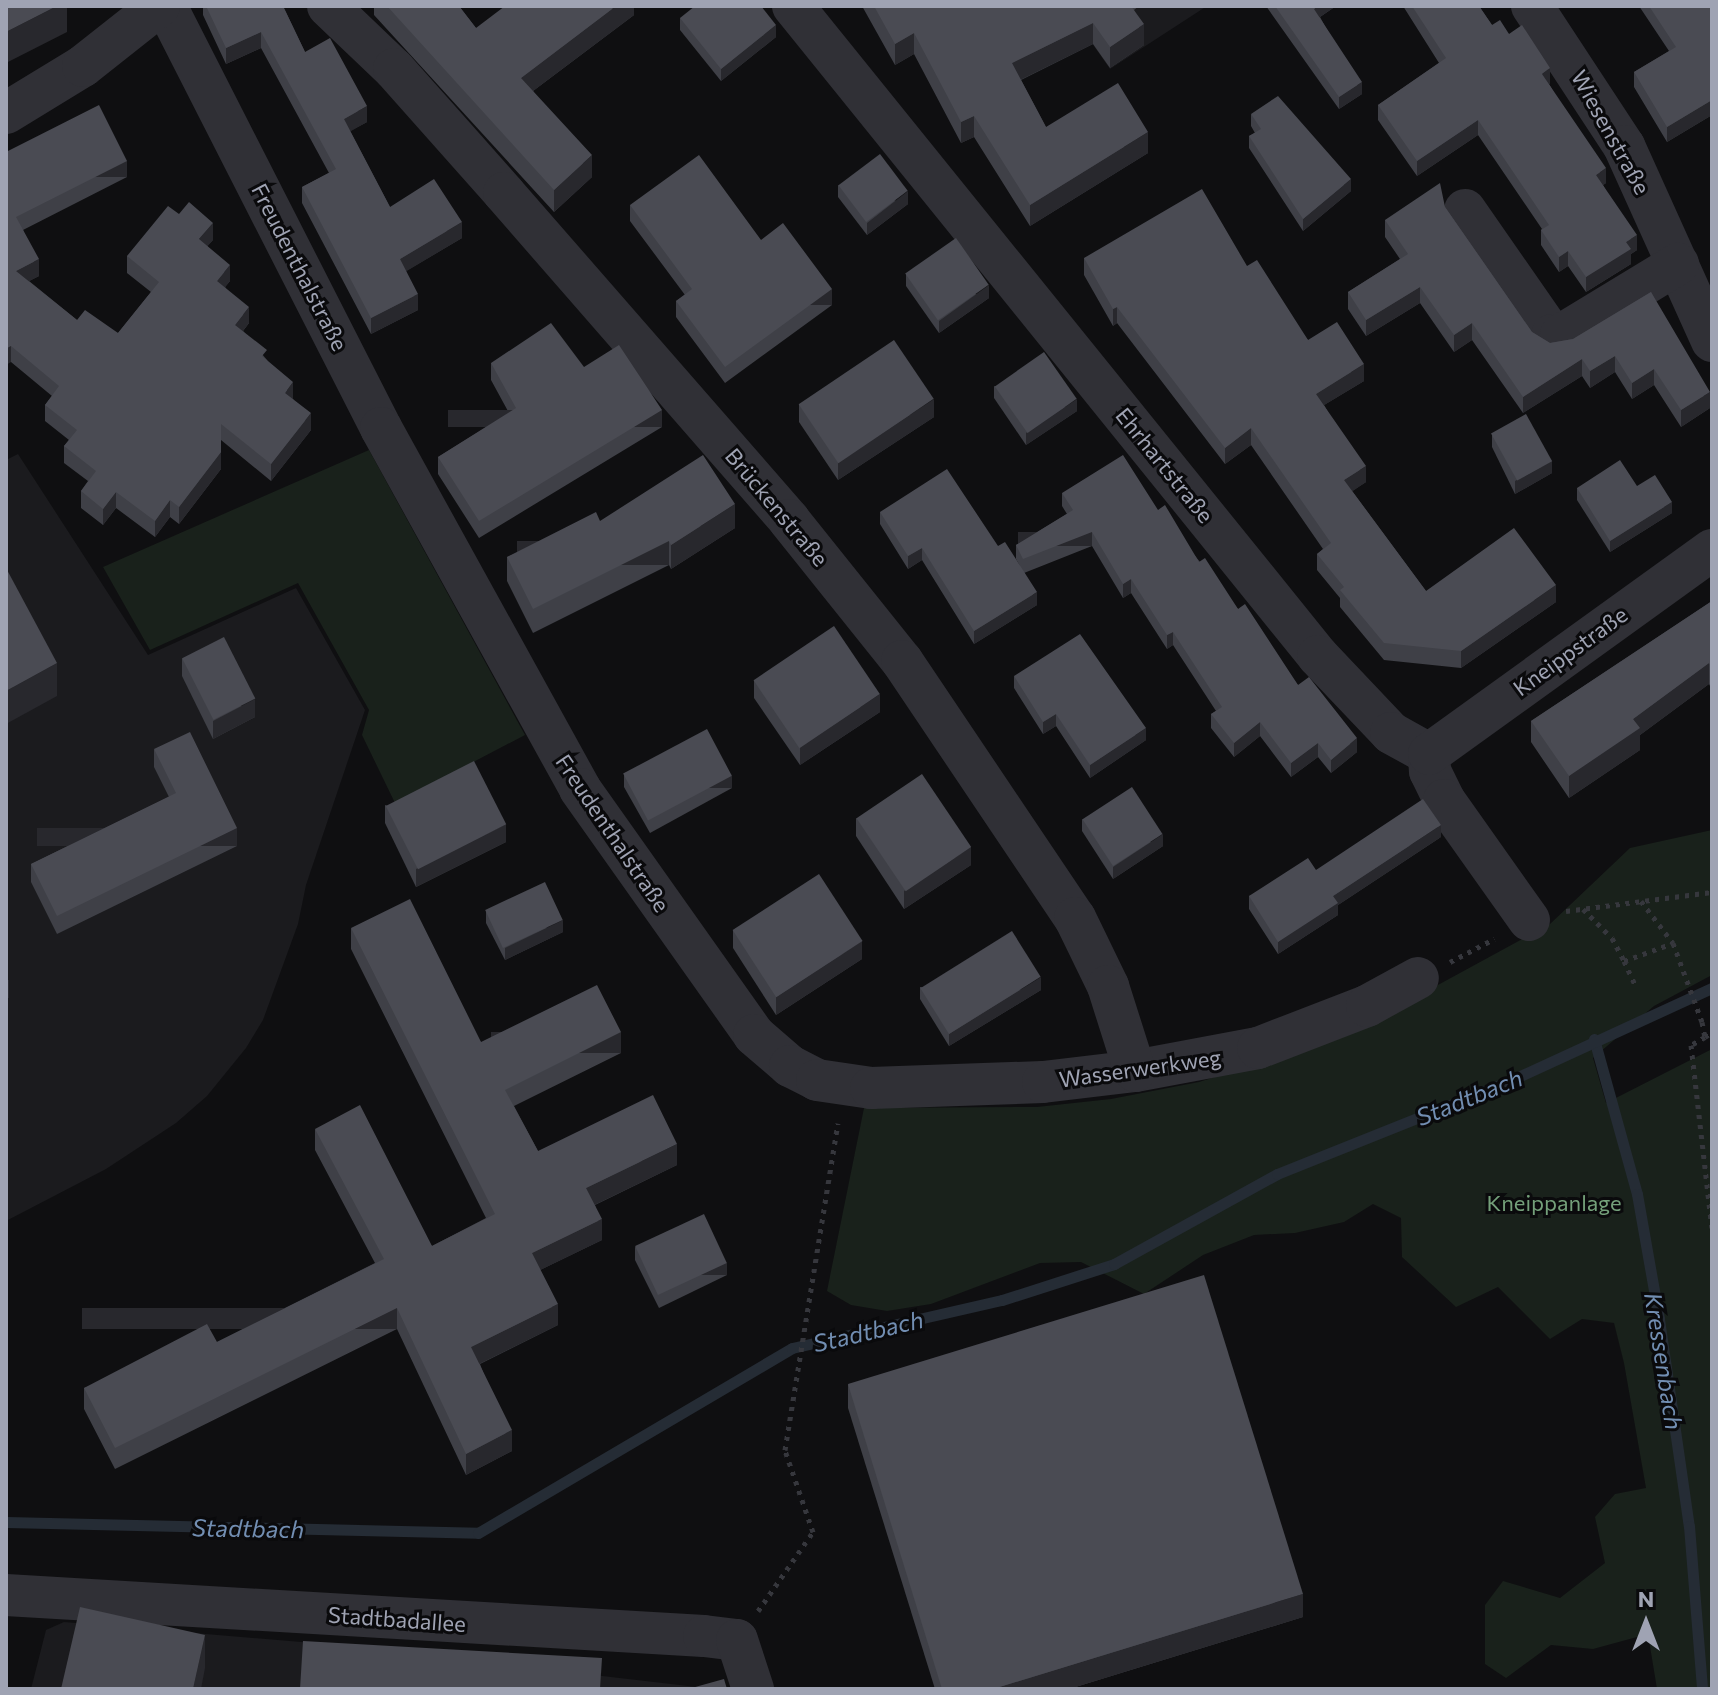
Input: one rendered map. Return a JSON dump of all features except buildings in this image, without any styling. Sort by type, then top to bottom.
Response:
[{"type":"street","name":"Brückenstraße","points":[[328,6],[429,107],[789,520],[902,661],[1075,918],[1108,986],[1135,1071]]},
{"type":"street","name":"Ehrhartstraße","points":[[793,6],[1318,656],[1391,733],[1429,754]]},
{"type":"street","name":"Wiesenstraße","points":[[1532,6],[1624,146],[1712,341]]},
{"type":"street","points":[[6,113],[83,66],[154,8]]},
{"type":"street","name":"Freudenthalstraße","points":[[154,8],[381,428],[588,801],[754,1035],[790,1066],[817,1080],[846,1087]]},
{"type":"street","points":[[1465,210],[1552,335],[1561,335],[1678,264]]},
{"type":"street","name":"Kneippstraße","points":[[1429,754],[1712,550]]},
{"type":"street","points":[[1429,754],[1430,771],[1444,800],[1529,920]]},
{"type":"street","name":"Wasserwerkweg","points":[[846,1087],[963,1087],[1135,1071],[1258,1048],[1367,1006],[1418,978]]},
{"type":"street","name":"Stadtbadallee","points":[[6,1595],[737,1640]]},
{"type":"street","points":[[737,1640],[753,1689]]},
{"type":"path","points":[[1641,901],[1673,943],[1689,982],[1705,1037]]},
{"type":"path","points":[[1583,909],[1612,938],[1635,985]]},
{"type":"path","points":[[1624,961],[1673,943]]},
{"type":"path","points":[[1712,1032],[1691,1045],[1712,1228]]},
{"type":"path","points":[[737,1640],[813,1532],[785,1450],[800,1384],[846,1087]]},
{"type":"shaded area","points":[[1066,6],[1207,6],[1110,69]]},
{"type":"shaded area","points":[[18,454],[148,655],[296,588],[365,710],[306,885],[298,924],[263,1020],[246,1048],[207,1096],[176,1123],[106,1169],[6,1221],[6,460]]},
{"type":"shaded area","points":[[64,1622],[337,1645],[714,1689],[31,1689],[46,1630]]},
{"type":"green space","points":[[369,450],[525,735],[395,803],[362,735],[369,710],[298,583],[150,650],[103,567]]},
{"type":"green space","name":"Kneippanlage","points":[[1712,830],[1712,975],[1654,1006],[1593,1058],[1606,1103],[1712,1049],[1712,1689],[1657,1689],[1648,1634],[1593,1649],[1551,1645],[1506,1678],[1485,1664],[1485,1605],[1503,1581],[1560,1598],[1605,1563],[1595,1517],[1615,1494],[1646,1488],[1624,1363],[1614,1323],[1582,1319],[1550,1339],[1498,1287],[1456,1307],[1402,1257],[1401,1218],[1373,1204],[1344,1222],[1295,1233],[1254,1235],[1203,1255],[1144,1294],[1081,1262],[1040,1263],[931,1304],[887,1311],[851,1305],[827,1291],[864,1108],[1037,1107],[1111,1099],[1199,1082],[1275,1058],[1381,1016],[1550,924],[1630,848]]},
{"type":"waterway","name":"Stadtbach","points":[[6,1522],[478,1533],[792,1348],[1002,1300],[1114,1264],[1277,1174],[1505,1083],[1712,988]]},
{"type":"waterway","name":"Kressenbach","points":[[1594,1039],[1637,1194],[1659,1319],[1689,1526],[1702,1689]]}]
